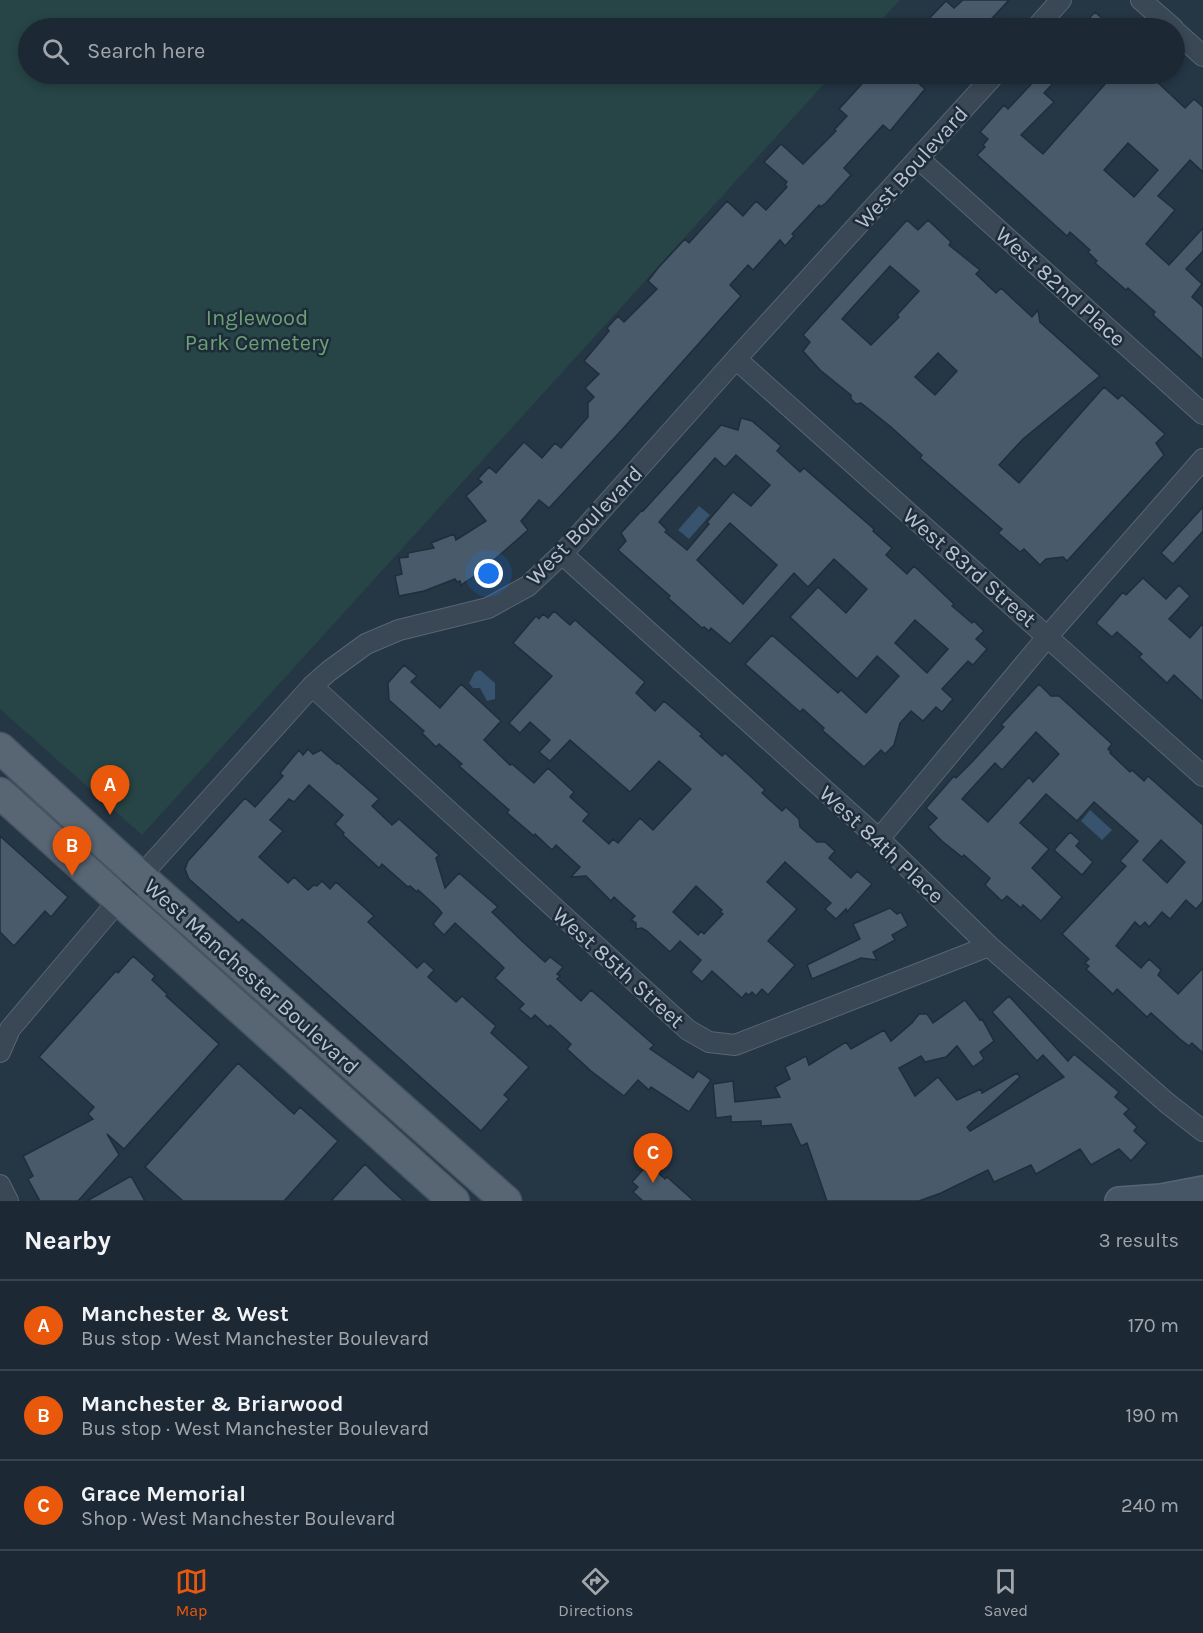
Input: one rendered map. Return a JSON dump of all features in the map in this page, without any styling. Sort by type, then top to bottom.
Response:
[{"type":"main road","name":"West Manchester Boulevard","points":[[0,748],[141,877],[506,1201]]},
{"type":"main road","name":"West Manchester Boulevard","points":[[0,793],[454,1201]]},
{"type":"main road","points":[[1119,1201],[1161,1198],[1203,1190]]},
{"type":"street","points":[[1045,18],[1061,0]]},
{"type":"street","points":[[1141,0],[1161,18]]},
{"type":"street","points":[[1185,39],[1203,56]]},
{"type":"street","name":"West Boulevard","points":[[0,1052],[10,1029],[120,899],[312,686],[366,644],[399,630],[488,608],[528,586],[562,554],[986,84]]},
{"type":"street","name":"West 82nd Place","points":[[919,159],[1203,414]]},
{"type":"street","name":"West 83rd Street","points":[[736,359],[1203,776]]},
{"type":"street","points":[[879,839],[1048,636],[1203,459]]},
{"type":"street","name":"West 84th Place","points":[[562,554],[879,839],[989,946],[1167,1103],[1203,1131]]},
{"type":"street","name":"West 85th Street","points":[[312,686],[688,1030],[709,1042],[735,1045],[989,946]]},
{"type":"street","points":[[0,1185],[8,1201]]},
{"type":"green space","name":"Inglewood Park Cemetery","points":[[0,0],[900,0],[883,18],[18,18],[18,84],[824,84],[142,835],[0,709]]},
{"type":"water","points":[[699,506],[710,515],[689,539],[678,530]]},
{"type":"water","points":[[480,670],[495,683],[495,699],[487,701],[480,688],[473,688],[469,683],[475,672]]},
{"type":"water","points":[[1090,810],[1112,830],[1102,840],[1081,821]]},
{"type":"building","points":[[963,0],[1009,0],[992,18],[930,18],[946,1],[954,8]]},
{"type":"building","points":[[1095,12],[1102,18],[1089,18]]},
{"type":"building","points":[[862,84],[919,84],[925,89],[890,131],[883,125],[844,168],[851,175],[825,204],[820,207],[819,205],[792,234],[794,236],[785,246],[780,240],[753,270],[748,265],[730,285],[741,296],[549,508],[539,500],[521,521],[528,530],[494,560],[495,562],[461,585],[460,581],[457,582],[455,579],[424,591],[399,596],[395,576],[402,574],[399,558],[408,557],[408,553],[434,548],[431,543],[454,534],[456,540],[486,521],[466,496],[482,482],[478,479],[489,467],[496,473],[524,442],[542,458],[555,443],[561,448],[588,417],[588,403],[594,397],[585,388],[599,374],[584,361],[609,331],[607,328],[618,316],[624,322],[657,289],[648,281],[658,268],[685,239],[689,243],[727,201],[743,216],[756,201],[766,210],[787,187],[785,185],[787,182],[764,162],[781,144],[803,164],[836,131],[834,130],[847,116],[839,109]]},
{"type":"building","points":[[1031,84],[1053,84],[1044,93],[1054,102],[1021,135],[1043,154],[1105,84],[1159,84],[1185,108],[1194,99],[1203,107],[1203,172],[1190,160],[1158,196],[1175,210],[1146,244],[1169,265],[1203,228],[1203,251],[1186,269],[1202,284],[1192,297],[1203,307],[1203,360],[1153,315],[1155,312],[1095,263],[1097,261],[1088,252],[1090,250],[1070,232],[1067,236],[977,155],[985,147],[983,145],[988,139],[980,132],[1004,105],[1008,109]],"holes":[[[1128,143],[1158,170],[1134,197],[1104,170]]]},
{"type":"building","points":[[907,220],[918,230],[928,220],[951,242],[949,245],[980,270],[976,274],[996,293],[1001,288],[1032,317],[1038,310],[1040,322],[1100,376],[1023,439],[999,465],[1019,483],[1104,387],[1118,399],[1122,395],[1165,434],[1156,443],[1164,455],[1067,561],[1063,557],[1046,559],[1040,565],[1024,549],[1020,552],[998,533],[1002,529],[920,458],[922,455],[891,427],[861,403],[856,404],[851,399],[851,395],[820,370],[803,351],[810,342],[803,335]],"holes":[[[890,266],[919,291],[897,315],[899,317],[871,345],[842,319]],[[938,353],[957,371],[935,395],[915,377]]]},
{"type":"building","points":[[741,418],[752,421],[781,446],[777,451],[800,472],[804,468],[874,529],[873,531],[892,548],[886,555],[907,574],[914,566],[954,604],[952,606],[984,631],[976,639],[987,649],[973,665],[968,661],[942,689],[953,699],[942,712],[936,707],[923,721],[911,711],[900,723],[894,745],[885,754],[881,750],[864,767],[822,730],[824,728],[803,709],[800,712],[745,664],[772,635],[838,693],[841,690],[866,713],[899,676],[877,656],[857,679],[790,617],[818,587],[846,613],[867,589],[834,559],[808,587],[794,573],[730,644],[711,628],[709,631],[702,628],[618,550],[626,541],[621,533],[721,425],[738,430]],"holes":[[[736,455],[770,485],[751,506],[733,492],[687,550],[665,532],[667,530],[659,522],[715,458],[725,467]],[[730,523],[777,565],[743,604],[697,560]],[[915,620],[948,649],[927,673],[895,643]]]},
{"type":"building","points":[[1203,507],[1203,531],[1173,564],[1161,553]]},
{"type":"building","points":[[1143,578],[1166,599],[1179,585],[1190,596],[1169,619],[1190,638],[1203,623],[1203,702],[1174,675],[1167,683],[1139,657],[1142,654],[1117,632],[1112,637],[1097,624],[1123,592],[1126,595]]},
{"type":"building","points":[[554,611],[570,625],[575,620],[645,682],[636,693],[655,711],[664,701],[702,734],[700,736],[722,756],[725,753],[748,774],[765,790],[762,793],[782,811],[786,807],[799,819],[800,827],[817,842],[825,842],[835,851],[829,858],[851,878],[857,871],[872,884],[847,912],[846,909],[836,919],[825,909],[831,903],[785,862],[767,882],[797,909],[768,941],[795,965],[768,995],[762,989],[756,996],[752,992],[749,995],[746,993],[742,998],[712,971],[702,982],[691,972],[701,960],[680,941],[670,952],[647,931],[642,928],[636,929],[636,923],[631,920],[635,916],[614,897],[611,901],[586,876],[571,877],[580,867],[556,845],[552,850],[507,813],[509,810],[459,766],[462,764],[439,744],[436,747],[422,733],[424,731],[389,700],[388,683],[404,665],[417,676],[411,682],[440,708],[461,684],[501,721],[484,740],[510,765],[512,764],[534,783],[548,768],[574,792],[570,797],[589,814],[583,821],[609,844],[613,839],[618,843],[640,818],[653,830],[691,789],[659,761],[630,792],[570,740],[550,761],[539,752],[550,740],[530,722],[520,733],[509,723],[552,676],[513,643],[536,616],[539,619],[543,614],[548,618]],"holes":[[[696,886],[722,910],[720,912],[723,914],[704,934],[701,931],[698,935],[673,912]]]},
{"type":"building","points":[[1039,684],[1051,696],[1059,696],[1112,744],[1108,749],[1110,753],[1130,772],[1132,770],[1144,781],[1148,776],[1203,825],[1203,901],[1196,909],[1186,900],[1170,919],[1162,912],[1149,927],[1145,922],[1140,927],[1135,922],[1116,946],[1141,968],[1149,959],[1161,970],[1158,975],[1178,994],[1203,968],[1203,1053],[1192,1043],[1189,1046],[1151,1013],[1147,1017],[1117,989],[1113,994],[1086,969],[1089,966],[1085,963],[1089,959],[1062,934],[1126,866],[1120,861],[1138,841],[1094,802],[1077,821],[1046,794],[1020,823],[1049,849],[1032,868],[1062,897],[1041,921],[1023,905],[1021,908],[1007,896],[1002,901],[985,885],[990,878],[964,855],[962,857],[942,841],[928,827],[937,818],[926,808],[954,776],[956,778],[1004,727],[1001,725]],"holes":[[[1036,732],[1059,754],[1033,782],[1029,777],[988,822],[962,799],[995,763],[1002,770]],[[1161,840],[1185,862],[1167,883],[1143,860]]]},
{"type":"building","points":[[308,749],[313,754],[321,750],[338,763],[379,799],[372,806],[392,825],[399,819],[439,855],[436,858],[445,888],[459,873],[498,907],[492,912],[545,962],[550,957],[563,967],[557,974],[560,976],[557,979],[581,1001],[591,990],[654,1045],[650,1049],[693,1078],[698,1071],[711,1080],[689,1112],[651,1087],[649,1090],[638,1080],[624,1096],[591,1071],[567,1049],[571,1044],[550,1025],[548,1027],[535,1015],[531,1019],[519,1009],[524,1004],[495,978],[504,968],[499,963],[455,923],[444,935],[433,924],[442,913],[438,908],[418,890],[417,892],[410,886],[408,887],[382,864],[379,868],[343,835],[344,833],[335,824],[343,815],[309,785],[294,802],[289,799],[270,820],[283,831],[259,857],[288,883],[294,877],[308,890],[322,881],[330,889],[336,882],[374,916],[368,922],[417,968],[424,961],[434,970],[428,977],[456,1002],[462,996],[496,1026],[491,1033],[529,1067],[504,1095],[509,1099],[481,1131],[260,934],[242,919],[239,923],[189,879],[185,869],[188,861],[245,798],[255,807],[283,776],[280,773],[299,750],[303,755]]},
{"type":"building","points":[[1070,832],[1080,841],[1076,846],[1093,862],[1082,875],[1054,850]]},
{"type":"building","points":[[0,836],[68,897],[51,917],[45,911],[14,946],[0,932]]},
{"type":"building","points":[[890,908],[897,914],[901,912],[908,926],[892,935],[895,940],[873,952],[877,960],[861,958],[812,979],[807,965],[860,939],[853,924]]},
{"type":"building","points":[[133,956],[155,976],[152,980],[167,994],[166,996],[219,1044],[124,1149],[107,1134],[119,1155],[78,1201],[40,1201],[28,1179],[33,1176],[23,1156],[93,1119],[88,1114],[94,1107],[39,1057],[116,971],[118,973]]},
{"type":"building","points":[[1009,996],[1068,1061],[1074,1054],[1119,1092],[1115,1097],[1129,1109],[1124,1114],[1137,1127],[1134,1131],[1147,1143],[1131,1161],[1119,1149],[1091,1165],[1080,1149],[1036,1174],[1031,1165],[994,1182],[988,1170],[919,1201],[827,1201],[807,1143],[801,1146],[791,1124],[761,1126],[761,1121],[731,1122],[731,1116],[716,1118],[713,1084],[733,1081],[735,1102],[780,1097],[775,1087],[790,1079],[785,1067],[806,1056],[809,1065],[846,1042],[851,1049],[884,1030],[891,1041],[919,1014],[927,1014],[933,1023],[965,1000],[980,1020],[982,1019],[994,1041],[980,1052],[984,1059],[973,1067],[957,1046],[946,1057],[925,1062],[921,1056],[899,1068],[915,1096],[938,1077],[957,1100],[981,1089],[982,1093],[1017,1073],[1020,1077],[967,1127],[970,1131],[1064,1077],[1043,1055],[1037,1061],[992,1012]]},
{"type":"building","points":[[238,1063],[294,1114],[300,1107],[338,1141],[284,1201],[183,1201],[145,1167]]},
{"type":"building","points":[[365,1164],[383,1182],[404,1201],[331,1201]]},
{"type":"building","points":[[648,1164],[694,1201],[643,1201],[633,1192],[638,1187],[632,1182]]},
{"type":"building","points":[[131,1176],[145,1201],[87,1201]]},
{"type":"place","name":"Manchester & West","points":[[110,815]]},
{"type":"place","name":"Manchester & Briarwood","points":[[72,876]]},
{"type":"place","name":"Grace Memorial","points":[[653,1183]]}]
